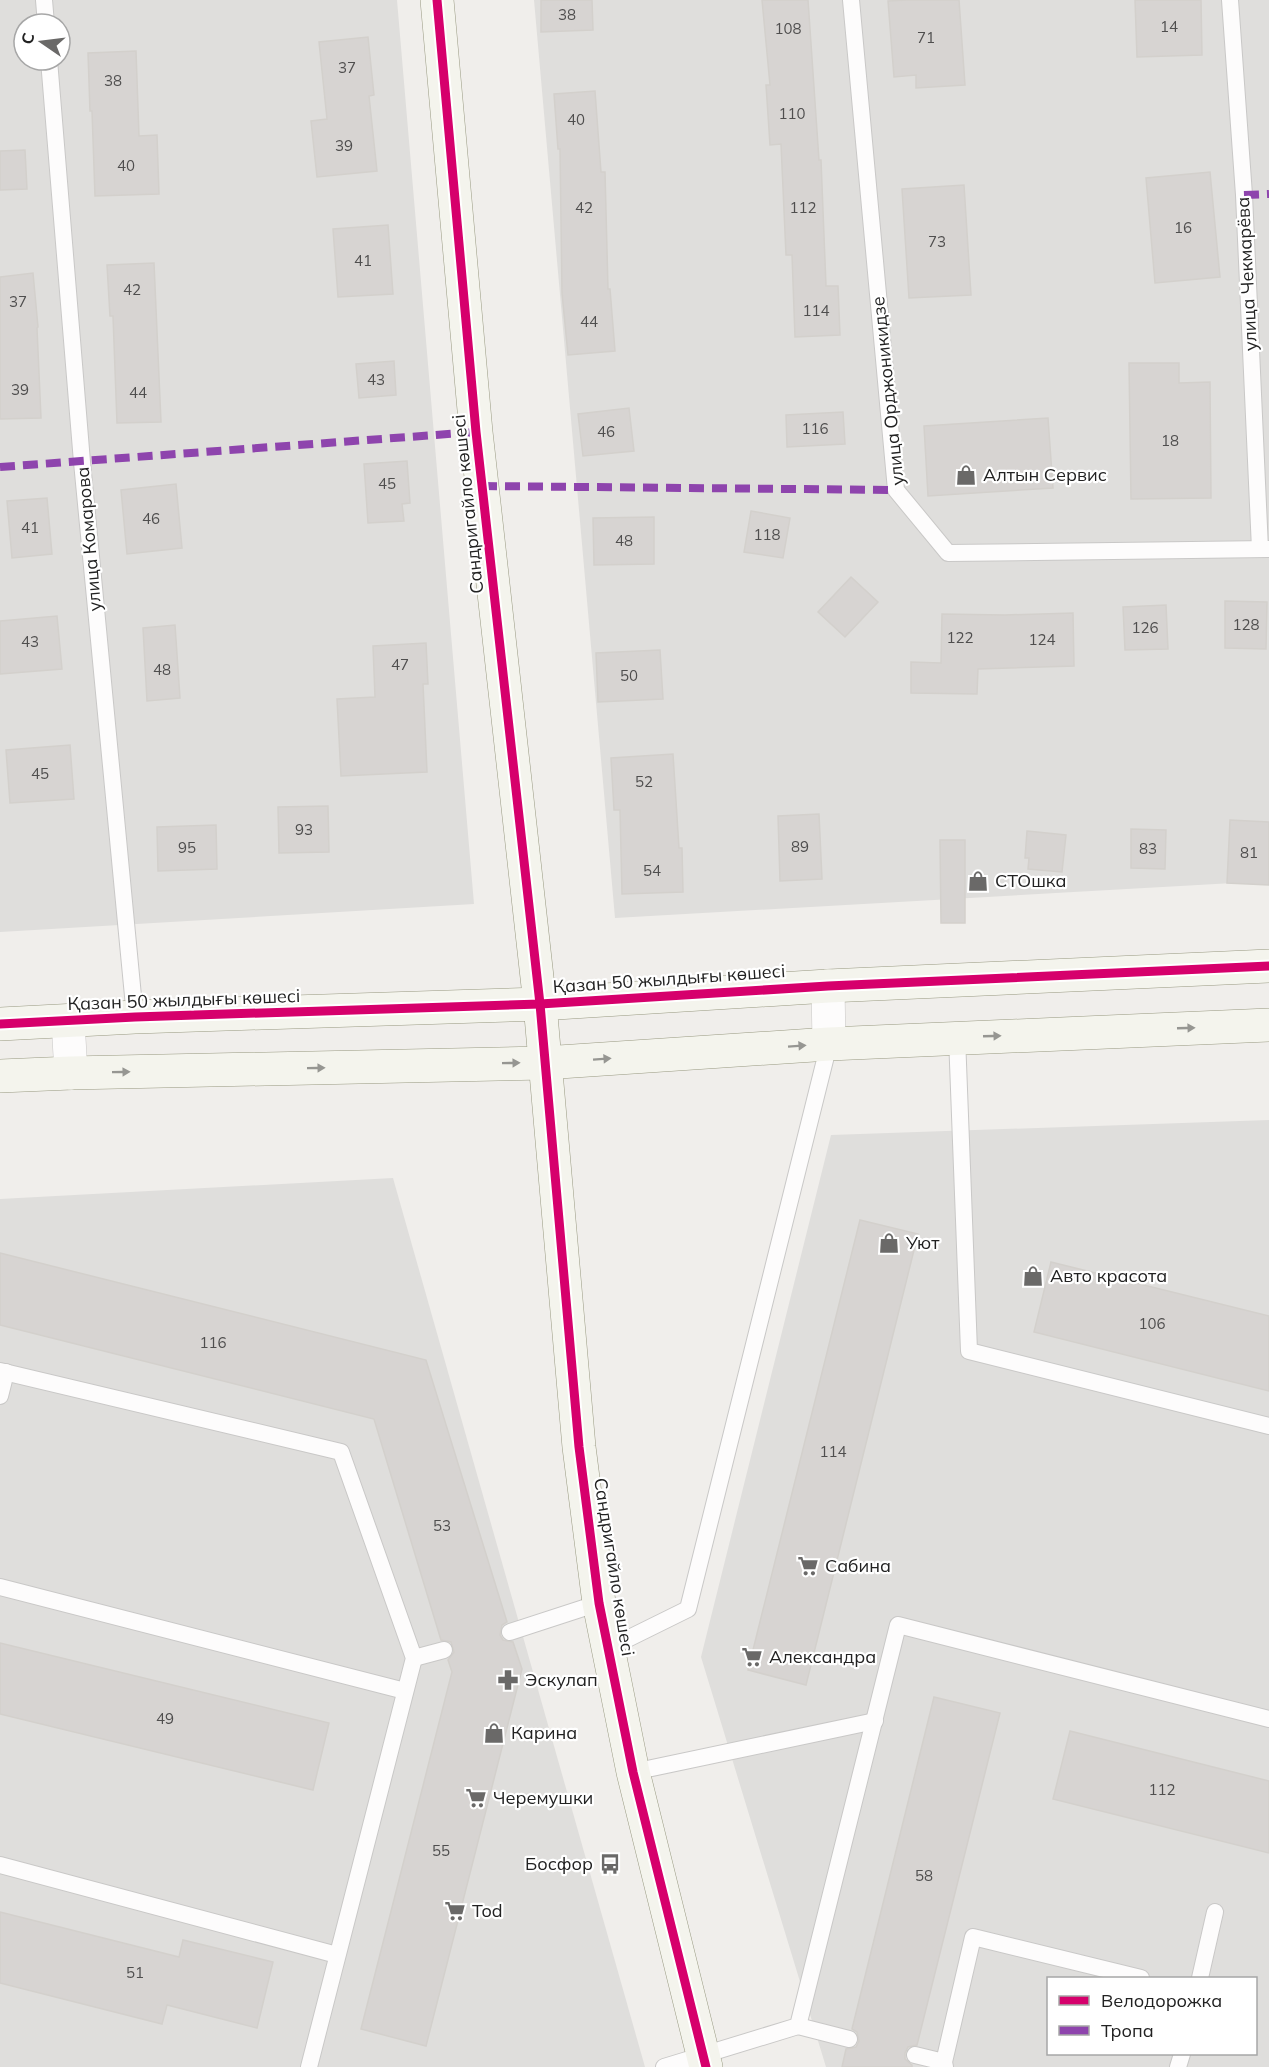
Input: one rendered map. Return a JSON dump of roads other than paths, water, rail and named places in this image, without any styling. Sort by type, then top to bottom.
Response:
[{"type":"street","name":"Сандригайло көшесі","points":[[437,0],[476,432],[540,1004],[579,1447],[599,1603],[633,1772],[705,2061]]},
{"type":"street","name":"Қазан 50 жылдығы көшесі","points":[[0,1024],[135,1017],[540,1004],[828,986],[1269,966]]},
{"type":"street","points":[[828,986],[829,1044]]},
{"type":"street","points":[[68,1021],[71,1073]]},
{"type":"street","points":[[0,1076],[544,1063],[829,1044],[1269,1025]]},
{"type":"lane","name":"улица Орджоникидзе","points":[[851,0],[896,490],[948,553],[1264,549]]},
{"type":"lane","name":"улица Чекмарёва","points":[[1230,0],[1244,195],[1264,549]]},
{"type":"lane","name":"улица Комарова","points":[[50,72],[83,474],[135,1017]]},
{"type":"lane","points":[[957,1038],[969,1351],[1269,1426]]},
{"type":"lane","points":[[609,1648],[688,1609],[829,1044]]},
{"type":"lane","points":[[0,1396],[3,1372],[341,1452],[414,1658],[309,2067]]},
{"type":"lane","points":[[0,1587],[405,1691]]},
{"type":"lane","points":[[510,1632],[599,1603]]},
{"type":"lane","points":[[798,2026],[898,1625],[1269,1719]]},
{"type":"lane","points":[[414,1658],[444,1650]]},
{"type":"lane","points":[[633,1772],[875,1721]]},
{"type":"lane","points":[[0,1865],[337,1955]]},
{"type":"lane","points":[[1200,1977],[1215,1912]]},
{"type":"lane","points":[[915,2055],[944,2065],[973,1936],[1137,1977]]},
{"type":"lane","points":[[664,2067],[705,2061],[798,2026],[849,2039]]},
{"type":"place","name":"Алтын Сервис","points":[[966,475]]},
{"type":"place","name":"СТОшка","points":[[978,881]]},
{"type":"place","name":"Уют","points":[[889,1243]]},
{"type":"place","name":"Авто красота","points":[[1033,1276]]},
{"type":"place","name":"Сабина","points":[[808,1566]]},
{"type":"place","name":"Александра","points":[[752,1657]]},
{"type":"place","name":"Эскулап","points":[[508,1680]]},
{"type":"place","name":"Карина","points":[[494,1733]]},
{"type":"place","name":"Черемушки","points":[[476,1798]]},
{"type":"place","name":"Босфор","points":[[610,1864]]},
{"type":"place","name":"Tod","points":[[455,1911]]}]
